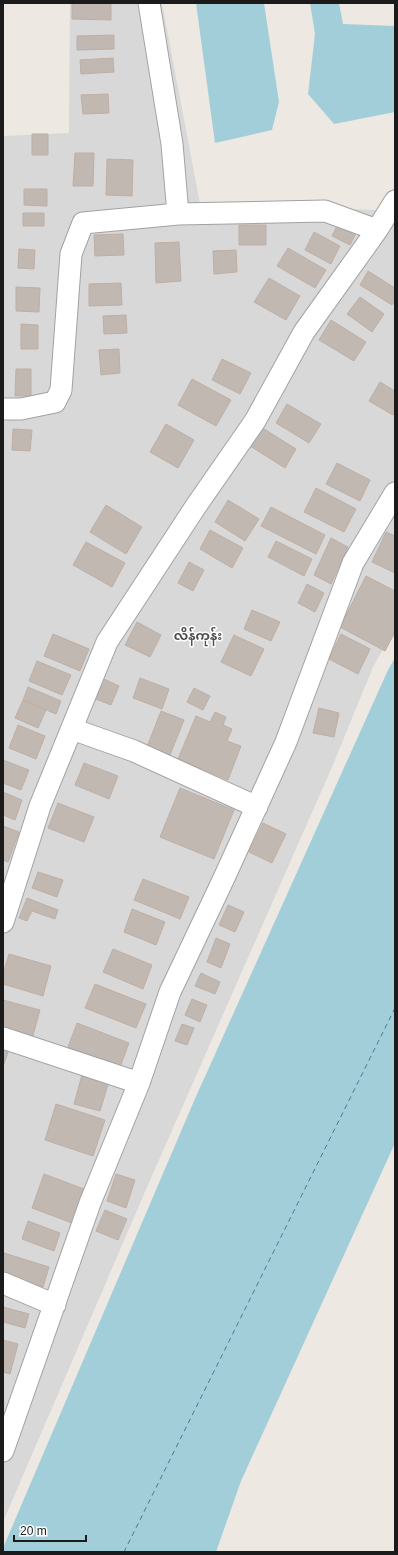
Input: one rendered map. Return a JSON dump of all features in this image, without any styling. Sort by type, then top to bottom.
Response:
[{"type":"street","points":[[149,3],[172,144],[178,214]]},
{"type":"street","points":[[3,922],[40,806],[107,642],[196,506],[255,421],[304,332],[377,230],[395,201]]},
{"type":"street","points":[[3,409],[21,409],[55,402],[61,390],[71,254],[83,223],[178,214],[325,211],[377,230]]},
{"type":"street","points":[[3,1451],[90,1203],[139,1083],[170,992],[286,742],[353,563],[395,493]]},
{"type":"street","points":[[72,729],[134,751],[257,807]]},
{"type":"street","points":[[3,1038],[139,1083]]},
{"type":"street","points":[[3,1283],[55,1304]]},
{"type":"shaded area","points":[[70,3],[162,3],[200,204],[379,210],[395,186],[395,628],[373,667],[332,767],[144,1194],[3,1522],[3,136],[69,133]]},
{"type":"water","points":[[196,3],[264,3],[279,102],[272,130],[215,143]]},
{"type":"water","points":[[310,3],[339,3],[343,24],[395,26],[395,112],[334,124],[308,94],[315,34]]},
{"type":"water","points":[[395,658],[395,1143],[241,1481],[216,1552],[3,1552],[3,1548],[194,1101],[388,670]]},
{"type":"building","points":[[72,3],[111,3],[111,20],[72,19]]},
{"type":"building","points":[[114,35],[114,49],[77,50],[77,36]]},
{"type":"building","points":[[113,58],[114,72],[81,74],[80,60]]},
{"type":"building","points":[[108,94],[109,113],[83,114],[81,95]]},
{"type":"building","points":[[32,134],[48,134],[48,155],[32,155]]},
{"type":"building","points":[[75,153],[94,153],[93,186],[73,186]]},
{"type":"building","points":[[107,159],[133,160],[132,196],[106,195]]},
{"type":"building","points":[[24,189],[47,189],[47,206],[24,205]]},
{"type":"building","points":[[23,213],[44,213],[44,226],[23,226]]},
{"type":"building","points":[[239,225],[266,225],[266,245],[239,245]]},
{"type":"building","points":[[337,226],[355,235],[350,245],[332,236]]},
{"type":"building","points":[[314,232],[340,246],[331,264],[305,250]]},
{"type":"building","points":[[123,234],[124,255],[95,256],[94,235]]},
{"type":"building","points":[[179,242],[181,281],[156,283],[155,243]]},
{"type":"building","points":[[288,248],[326,270],[315,288],[277,266]]},
{"type":"building","points":[[19,249],[35,250],[34,269],[18,268]]},
{"type":"building","points":[[236,250],[237,272],[214,274],[213,251]]},
{"type":"building","points":[[368,271],[395,288],[395,300],[392,305],[360,285]]},
{"type":"building","points":[[269,278],[300,296],[286,320],[254,302]]},
{"type":"building","points":[[121,283],[122,305],[89,306],[89,284]]},
{"type":"building","points":[[16,287],[40,288],[39,312],[16,311]]},
{"type":"building","points":[[360,297],[384,314],[372,332],[347,314]]},
{"type":"building","points":[[126,315],[127,333],[104,334],[103,316]]},
{"type":"building","points":[[331,320],[366,342],[354,361],[319,340]]},
{"type":"building","points":[[21,324],[38,325],[38,349],[21,349]]},
{"type":"building","points":[[119,349],[120,373],[101,375],[99,350]]},
{"type":"building","points":[[222,359],[251,373],[240,394],[212,380]]},
{"type":"building","points":[[16,369],[31,369],[31,396],[15,396]]},
{"type":"building","points":[[192,379],[231,400],[216,426],[178,405]]},
{"type":"building","points":[[380,382],[395,391],[395,412],[393,415],[369,401]]},
{"type":"building","points":[[287,404],[321,424],[309,443],[276,423]]},
{"type":"building","points":[[166,424],[194,440],[178,468],[150,452]]},
{"type":"building","points":[[261,427],[296,449],[285,468],[250,446]]},
{"type":"building","points":[[13,429],[32,430],[30,451],[12,450]]},
{"type":"building","points":[[337,463],[370,480],[360,501],[326,484]]},
{"type":"building","points":[[316,488],[356,509],[344,532],[304,512]]},
{"type":"building","points":[[228,500],[259,519],[245,541],[215,522]]},
{"type":"building","points":[[106,505],[142,527],[126,554],[90,532]]},
{"type":"building","points":[[271,507],[325,535],[316,554],[261,526]]},
{"type":"building","points":[[210,530],[243,548],[232,568],[200,549]]},
{"type":"building","points":[[386,532],[395,536],[395,573],[372,562]]},
{"type":"building","points":[[331,538],[348,547],[331,584],[314,575]]},
{"type":"building","points":[[276,541],[312,559],[304,576],[268,557]]},
{"type":"building","points":[[86,542],[125,563],[112,587],[73,565]]},
{"type":"building","points":[[189,562],[204,570],[193,591],[178,583]]},
{"type":"building","points":[[366,576],[395,591],[395,632],[385,651],[340,627]]},
{"type":"building","points":[[307,584],[324,593],[315,612],[298,603]]},
{"type":"building","points":[[252,610],[280,622],[271,641],[244,629]]},
{"type":"building","points":[[137,622],[161,635],[150,657],[125,645]]},
{"type":"building","points":[[53,634],[89,649],[80,671],[44,656]]},
{"type":"building","points":[[341,634],[370,649],[358,674],[329,659]]},
{"type":"building","points":[[234,635],[264,649],[251,676],[221,662]]},
{"type":"building","points":[[37,661],[71,675],[62,695],[29,681]]},
{"type":"building","points":[[102,678],[119,686],[111,705],[93,698]]},
{"type":"building","points":[[140,678],[169,689],[162,709],[133,698]]},
{"type":"building","points":[[28,687],[61,701],[56,714],[23,700]]},
{"type":"building","points":[[194,688],[210,696],[203,710],[187,702]]},
{"type":"building","points":[[23,700],[46,710],[38,728],[15,718]]},
{"type":"building","points":[[319,708],[339,713],[334,737],[313,733]]},
{"type":"building","points":[[161,711],[184,720],[170,755],[147,747]]},
{"type":"building","points":[[215,712],[226,717],[223,725],[232,729],[227,741],[241,746],[228,780],[178,759],[196,716],[210,722]]},
{"type":"building","points":[[18,725],[45,736],[36,759],[9,748]]},
{"type":"building","points":[[3,760],[29,770],[21,790],[3,783]]},
{"type":"building","points":[[84,763],[118,776],[109,799],[75,785]]},
{"type":"building","points":[[180,788],[234,810],[214,859],[160,837]]},
{"type":"building","points":[[3,792],[22,800],[15,820],[3,815]]},
{"type":"building","points":[[58,803],[94,817],[84,842],[48,828]]},
{"type":"building","points":[[263,823],[286,834],[272,863],[249,852]]},
{"type":"building","points":[[3,826],[19,832],[8,862],[3,860]]},
{"type":"building","points":[[38,872],[63,880],[57,897],[32,888]]},
{"type":"building","points":[[143,879],[189,897],[180,919],[134,900]]},
{"type":"building","points":[[27,898],[58,910],[55,919],[32,911],[27,921],[19,918]]},
{"type":"building","points":[[228,905],[244,912],[235,932],[219,925]]},
{"type":"building","points":[[132,909],[165,922],[156,945],[124,932]]},
{"type":"building","points":[[216,938],[230,944],[221,968],[207,962]]},
{"type":"building","points":[[113,949],[152,965],[143,989],[103,972]]},
{"type":"building","points":[[9,954],[51,966],[43,996],[3,984],[3,974]]},
{"type":"building","points":[[201,973],[220,982],[215,994],[195,986]]},
{"type":"building","points":[[95,984],[146,1004],[136,1028],[85,1008]]},
{"type":"building","points":[[192,999],[207,1005],[200,1022],[185,1015]]},
{"type":"building","points":[[3,1000],[40,1010],[32,1039],[3,1031]]},
{"type":"building","points":[[77,1023],[129,1043],[120,1067],[68,1047]]},
{"type":"building","points":[[182,1024],[194,1028],[187,1045],[175,1041]]},
{"type":"building","points":[[3,1051],[8,1052],[3,1067]]},
{"type":"building","points":[[83,1071],[110,1078],[100,1111],[74,1104]]},
{"type":"building","points":[[56,1104],[105,1120],[93,1156],[45,1140]]},
{"type":"building","points":[[44,1174],[84,1189],[72,1223],[32,1208]]},
{"type":"building","points":[[116,1174],[135,1180],[126,1208],[107,1201]]},
{"type":"building","points":[[105,1210],[127,1219],[118,1240],[96,1231]]},
{"type":"building","points":[[28,1221],[60,1233],[54,1251],[22,1239]]},
{"type":"building","points":[[4,1253],[49,1267],[43,1287],[3,1275]]},
{"type":"building","points":[[3,1307],[29,1314],[25,1328],[3,1322]]},
{"type":"building","points":[[3,1340],[18,1344],[10,1374],[3,1372]]},
{"type":"ferry route","points":[[124,1552],[395,1008]]},
{"type":"district","name":"လိန်ကုန်း","points":[[198,635]]}]
